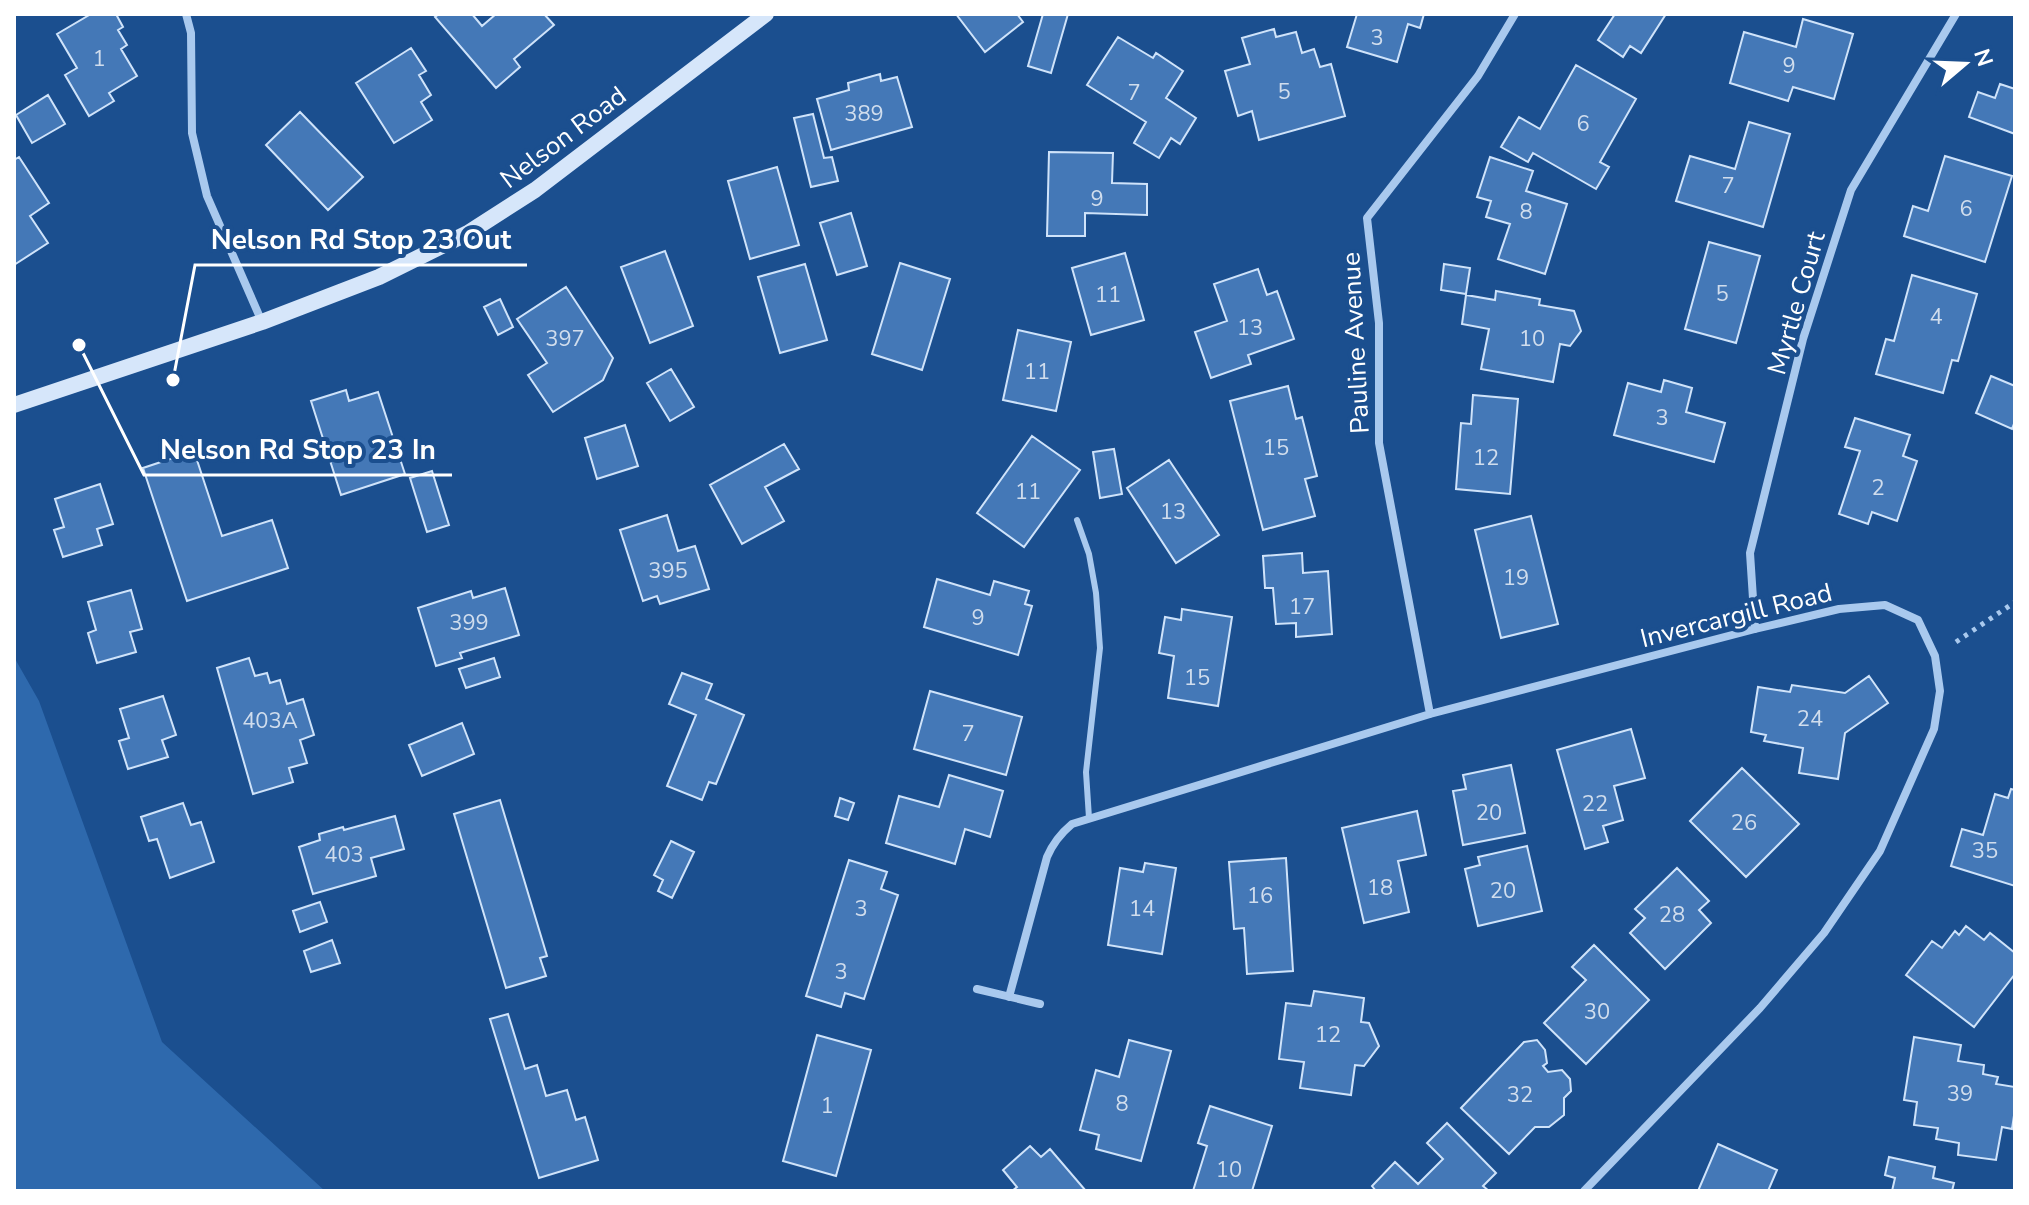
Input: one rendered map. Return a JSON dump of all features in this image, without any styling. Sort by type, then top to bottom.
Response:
[{"type":"street","points":[[186,14],[191,33],[192,133],[204,184],[262,322]]},
{"type":"street","name":"Nelson Road","points":[[14,405],[262,322],[379,277],[468,233],[535,190],[766,14]]},
{"type":"street","name":"Pauline Avenue","points":[[1430,714],[1379,443],[1379,323],[1367,218],[1478,76],[1515,14]]},
{"type":"street","name":"Myrtle Court","points":[[1755,629],[1750,553],[1803,339],[1851,190],[1956,14]]},
{"type":"street","name":"Invercargill Road","points":[[1009,997],[1052,845],[1072,824],[1430,714],[1755,629],[1839,609],[1885,605],[1918,620],[1935,656],[1940,691],[1934,729],[1880,851],[1824,933],[1760,1008],[1584,1191]]},
{"type":"street","points":[[977,989],[1040,1004]]},
{"type":"lane","points":[[1077,520],[1089,554],[1096,593],[1100,648],[1086,772],[1089,818]]},
{"type":"path","points":[[1935,656],[2015,602]]},
{"type":"shaded area","points":[[14,657],[39,701],[162,1042],[325,1191],[14,1191]]},
{"type":"building","points":[[91,14],[116,14],[123,27],[118,30],[127,45],[121,49],[137,76],[109,93],[114,101],[89,116],[65,75],[77,68],[57,34]]},
{"type":"building","points":[[439,14],[472,14],[482,26],[496,14],[544,14],[554,25],[514,59],[520,67],[496,88],[435,17]]},
{"type":"building","points":[[956,14],[1017,14],[1023,22],[985,52]]},
{"type":"building","points":[[1043,14],[1068,14],[1051,73],[1028,66]]},
{"type":"building","points":[[1357,14],[1424,14],[1420,28],[1408,24],[1397,62],[1347,47]]},
{"type":"building","points":[[1615,14],[1666,14],[1641,53],[1630,46],[1623,57],[1598,40]]},
{"type":"building","points":[[1803,19],[1853,34],[1834,99],[1793,87],[1788,101],[1730,83],[1744,32],[1796,47]]},
{"type":"building","points":[[1274,29],[1276,37],[1296,32],[1302,53],[1314,49],[1320,67],[1331,64],[1345,116],[1259,140],[1252,111],[1238,116],[1225,71],[1250,64],[1242,38]]},
{"type":"building","points":[[1118,37],[1153,58],[1156,53],[1183,71],[1166,98],[1196,118],[1180,144],[1171,138],[1159,158],[1134,143],[1146,122],[1087,85]]},
{"type":"building","points":[[411,48],[426,71],[419,75],[431,95],[421,102],[432,120],[394,143],[356,83]]},
{"type":"building","points":[[1576,65],[1636,99],[1600,162],[1609,167],[1596,189],[1533,153],[1528,162],[1501,147],[1519,117],[1540,129]]},
{"type":"building","points":[[880,74],[881,81],[897,77],[912,127],[831,150],[817,99],[849,90],[848,83]]},
{"type":"building","points":[[2000,84],[2015,89],[2015,134],[1969,117],[1978,92],[1995,98]]},
{"type":"building","points":[[48,95],[65,124],[32,143],[16,115]]},
{"type":"building","points":[[300,112],[363,177],[328,210],[266,145]]},
{"type":"building","points":[[813,114],[824,158],[832,157],[838,181],[811,187],[794,118]]},
{"type":"building","points":[[1749,122],[1790,134],[1763,227],[1676,201],[1690,156],[1735,169]]},
{"type":"building","points":[[1049,152],[1113,153],[1112,183],[1147,184],[1147,215],[1085,213],[1085,236],[1047,236]]},
{"type":"building","points":[[1945,156],[2012,176],[1985,262],[1904,236],[1913,206],[1928,211]]},
{"type":"building","points":[[19,157],[49,203],[30,216],[48,243],[14,265],[14,160]]},
{"type":"building","points":[[1490,157],[1533,171],[1526,191],[1567,204],[1545,274],[1498,259],[1510,224],[1486,217],[1491,201],[1477,197]]},
{"type":"building","points":[[777,167],[799,245],[750,259],[728,181]]},
{"type":"building","points":[[851,213],[867,266],[837,275],[820,223]]},
{"type":"building","points":[[1709,242],[1760,256],[1736,343],[1685,329]]},
{"type":"building","points":[[665,251],[693,326],[650,343],[621,267]]},
{"type":"building","points":[[1125,253],[1144,320],[1091,335],[1072,268]]},
{"type":"building","points":[[900,263],[950,279],[922,370],[872,354]]},
{"type":"building","points":[[805,264],[827,340],[780,353],[758,277]]},
{"type":"building","points":[[1444,264],[1470,268],[1466,294],[1441,290]]},
{"type":"building","points":[[1258,269],[1267,295],[1277,291],[1294,339],[1248,355],[1251,364],[1211,378],[1195,332],[1227,321],[1214,284]]},
{"type":"building","points":[[1912,275],[1977,294],[1958,361],[1952,360],[1943,393],[1876,374],[1886,339],[1894,341]]},
{"type":"building","points":[[566,287],[613,358],[603,380],[553,412],[528,375],[547,363],[517,319]]},
{"type":"building","points":[[1496,291],[1540,299],[1539,305],[1574,311],[1581,331],[1570,346],[1560,344],[1553,382],[1481,369],[1489,329],[1462,324],[1466,295],[1495,300]]},
{"type":"building","points":[[500,299],[513,327],[498,335],[484,307]]},
{"type":"building","points":[[1018,330],[1071,342],[1056,411],[1003,400]]},
{"type":"building","points":[[671,369],[694,407],[670,421],[647,383]]},
{"type":"building","points":[[1991,376],[2015,386],[2015,421],[2012,429],[1976,413]]},
{"type":"building","points":[[1664,380],[1692,388],[1686,412],[1725,423],[1714,462],[1614,435],[1628,383],[1661,392]]},
{"type":"building","points":[[1288,386],[1296,419],[1302,417],[1317,476],[1305,479],[1315,516],[1263,530],[1230,401]]},
{"type":"building","points":[[346,390],[349,401],[378,392],[405,474],[341,495],[311,401]]},
{"type":"building","points":[[1473,395],[1518,399],[1510,494],[1456,489],[1461,423],[1471,424]]},
{"type":"building","points":[[1855,418],[1910,435],[1903,456],[1917,461],[1897,521],[1872,512],[1868,524],[1839,514],[1860,451],[1845,447]]},
{"type":"building","points":[[625,425],[638,466],[597,479],[585,438]]},
{"type":"building","points":[[1032,436],[1080,470],[1024,547],[977,513]]},
{"type":"building","points":[[784,444],[799,469],[765,487],[784,521],[742,544],[710,485]]},
{"type":"building","points":[[1114,449],[1122,494],[1100,498],[1093,452]]},
{"type":"building","points":[[194,451],[222,536],[272,520],[288,568],[187,601],[143,468]]},
{"type":"building","points":[[1169,460],[1219,535],[1176,563],[1127,488]]},
{"type":"building","points":[[432,471],[449,525],[427,532],[410,478]]},
{"type":"building","points":[[100,484],[113,524],[97,529],[102,545],[63,557],[54,530],[64,527],[55,499]]},
{"type":"building","points":[[667,515],[678,551],[695,546],[709,589],[660,604],[657,596],[643,601],[620,530]]},
{"type":"building","points":[[1531,516],[1558,624],[1501,638],[1475,530]]},
{"type":"building","points":[[1302,553],[1303,573],[1328,571],[1332,634],[1296,637],[1296,623],[1276,624],[1273,588],[1265,588],[1263,556]]},
{"type":"building","points":[[937,579],[990,595],[994,581],[1029,591],[1025,604],[1032,606],[1018,655],[924,627]]},
{"type":"building","points":[[505,588],[519,635],[460,653],[462,658],[436,666],[418,608],[471,591],[473,598]]},
{"type":"building","points":[[131,590],[142,629],[130,632],[136,652],[97,663],[88,633],[96,630],[88,602]]},
{"type":"building","points":[[1182,609],[1232,617],[1218,706],[1168,698],[1174,656],[1159,653],[1165,617],[1181,620]]},
{"type":"building","points":[[249,658],[255,676],[267,673],[270,683],[280,680],[287,704],[303,699],[314,735],[300,740],[307,763],[289,768],[293,782],[253,794],[217,668]]},
{"type":"building","points":[[494,658],[500,677],[466,688],[459,669]]},
{"type":"building","points":[[682,673],[712,684],[706,699],[744,715],[716,784],[709,782],[702,800],[667,786],[696,715],[669,704]]},
{"type":"building","points":[[1869,676],[1888,703],[1845,733],[1838,779],[1799,773],[1803,748],[1764,741],[1766,735],[1751,732],[1758,687],[1790,692],[1792,685],[1845,693]]},
{"type":"building","points":[[930,691],[1022,717],[1006,775],[914,749]]},
{"type":"building","points":[[163,696],[176,735],[162,740],[168,757],[128,769],[119,741],[129,738],[120,709]]},
{"type":"building","points":[[462,723],[474,754],[422,776],[409,745]]},
{"type":"building","points":[[1631,729],[1645,778],[1614,786],[1623,820],[1603,826],[1608,842],[1585,849],[1557,750]]},
{"type":"building","points":[[1511,765],[1525,833],[1463,845],[1453,791],[1466,789],[1463,775]]},
{"type":"building","points":[[1742,768],[1799,824],[1746,877],[1690,821]]},
{"type":"building","points":[[949,775],[1003,791],[990,837],[965,829],[955,864],[886,843],[899,796],[939,807]]},
{"type":"building","points":[[2011,789],[2015,790],[2015,886],[1951,866],[1962,829],[1983,835],[1995,794],[2008,798]]},
{"type":"building","points":[[840,798],[854,803],[848,820],[835,816]]},
{"type":"building","points":[[500,800],[547,956],[540,958],[546,976],[506,988],[454,814]]},
{"type":"building","points":[[183,803],[191,825],[201,822],[214,862],[170,878],[157,839],[149,841],[141,817]]},
{"type":"building","points":[[1417,811],[1426,855],[1398,861],[1409,912],[1364,923],[1342,828]]},
{"type":"building","points":[[395,816],[404,849],[371,858],[376,876],[313,894],[299,847],[320,840],[319,834]]},
{"type":"building","points":[[671,841],[694,852],[672,898],[658,891],[663,880],[654,875]]},
{"type":"building","points":[[1527,846],[1542,911],[1478,926],[1465,869],[1480,865],[1478,857]]},
{"type":"building","points":[[1286,858],[1293,971],[1247,974],[1244,928],[1234,929],[1229,862]]},
{"type":"building","points":[[849,860],[887,872],[881,889],[898,895],[864,999],[845,993],[841,1007],[806,996]]},
{"type":"building","points":[[1145,863],[1176,868],[1162,954],[1108,945],[1120,868],[1143,872]]},
{"type":"building","points":[[1677,868],[1709,901],[1699,910],[1711,923],[1665,969],[1630,933],[1645,918],[1635,909]]},
{"type":"building","points":[[320,902],[327,922],[300,932],[293,911]]},
{"type":"building","points":[[1966,926],[1984,940],[1990,933],[2015,953],[2015,974],[1974,1027],[1906,975],[1932,941],[1942,948],[1955,931],[1959,935]]},
{"type":"building","points":[[332,940],[340,963],[311,972],[304,951]]},
{"type":"building","points":[[1594,945],[1649,1000],[1586,1064],[1544,1023],[1586,980],[1572,967]]},
{"type":"building","points":[[1314,991],[1364,998],[1361,1022],[1369,1023],[1379,1046],[1364,1066],[1355,1065],[1351,1095],[1300,1088],[1304,1062],[1279,1059],[1286,1003],[1311,1006]]},
{"type":"building","points":[[508,1014],[525,1069],[537,1065],[546,1096],[567,1090],[576,1120],[585,1117],[598,1160],[539,1178],[490,1019]]},
{"type":"building","points":[[817,1035],[871,1050],[836,1176],[783,1161]]},
{"type":"building","points":[[1914,1037],[1961,1045],[1958,1061],[1984,1065],[1983,1074],[1998,1077],[1996,1084],[2015,1087],[2012,1129],[2002,1127],[1996,1160],[1958,1155],[1959,1143],[1936,1139],[1938,1128],[1914,1125],[1917,1102],[1904,1100]]},
{"type":"building","points":[[1129,1040],[1171,1051],[1141,1161],[1096,1149],[1099,1135],[1080,1130],[1096,1070],[1119,1077]]},
{"type":"building","points":[[1537,1040],[1545,1050],[1547,1063],[1543,1066],[1548,1072],[1562,1070],[1570,1079],[1571,1091],[1564,1098],[1564,1115],[1549,1127],[1535,1127],[1509,1154],[1461,1108],[1524,1042]]},
{"type":"building","points":[[1210,1106],[1272,1126],[1252,1191],[1193,1191],[1207,1146],[1198,1143]]},
{"type":"building","points":[[1447,1123],[1496,1173],[1483,1186],[1489,1191],[1376,1191],[1372,1186],[1395,1162],[1418,1184],[1443,1159],[1427,1143]]},
{"type":"building","points":[[1718,1144],[1777,1170],[1768,1191],[1698,1191]]},
{"type":"building","points":[[1030,1146],[1041,1157],[1050,1149],[1086,1191],[1012,1191],[1017,1187],[1003,1170]]},
{"type":"building","points":[[1889,1157],[1935,1167],[1933,1178],[1954,1183],[1952,1191],[1892,1191],[1895,1178],[1885,1175]]},
{"type":"place","name":"Nelson Rd Stop 23 In","points":[[79,345]]},
{"type":"place","name":"Nelson Rd Stop 23 Out","points":[[173,380]]}]
